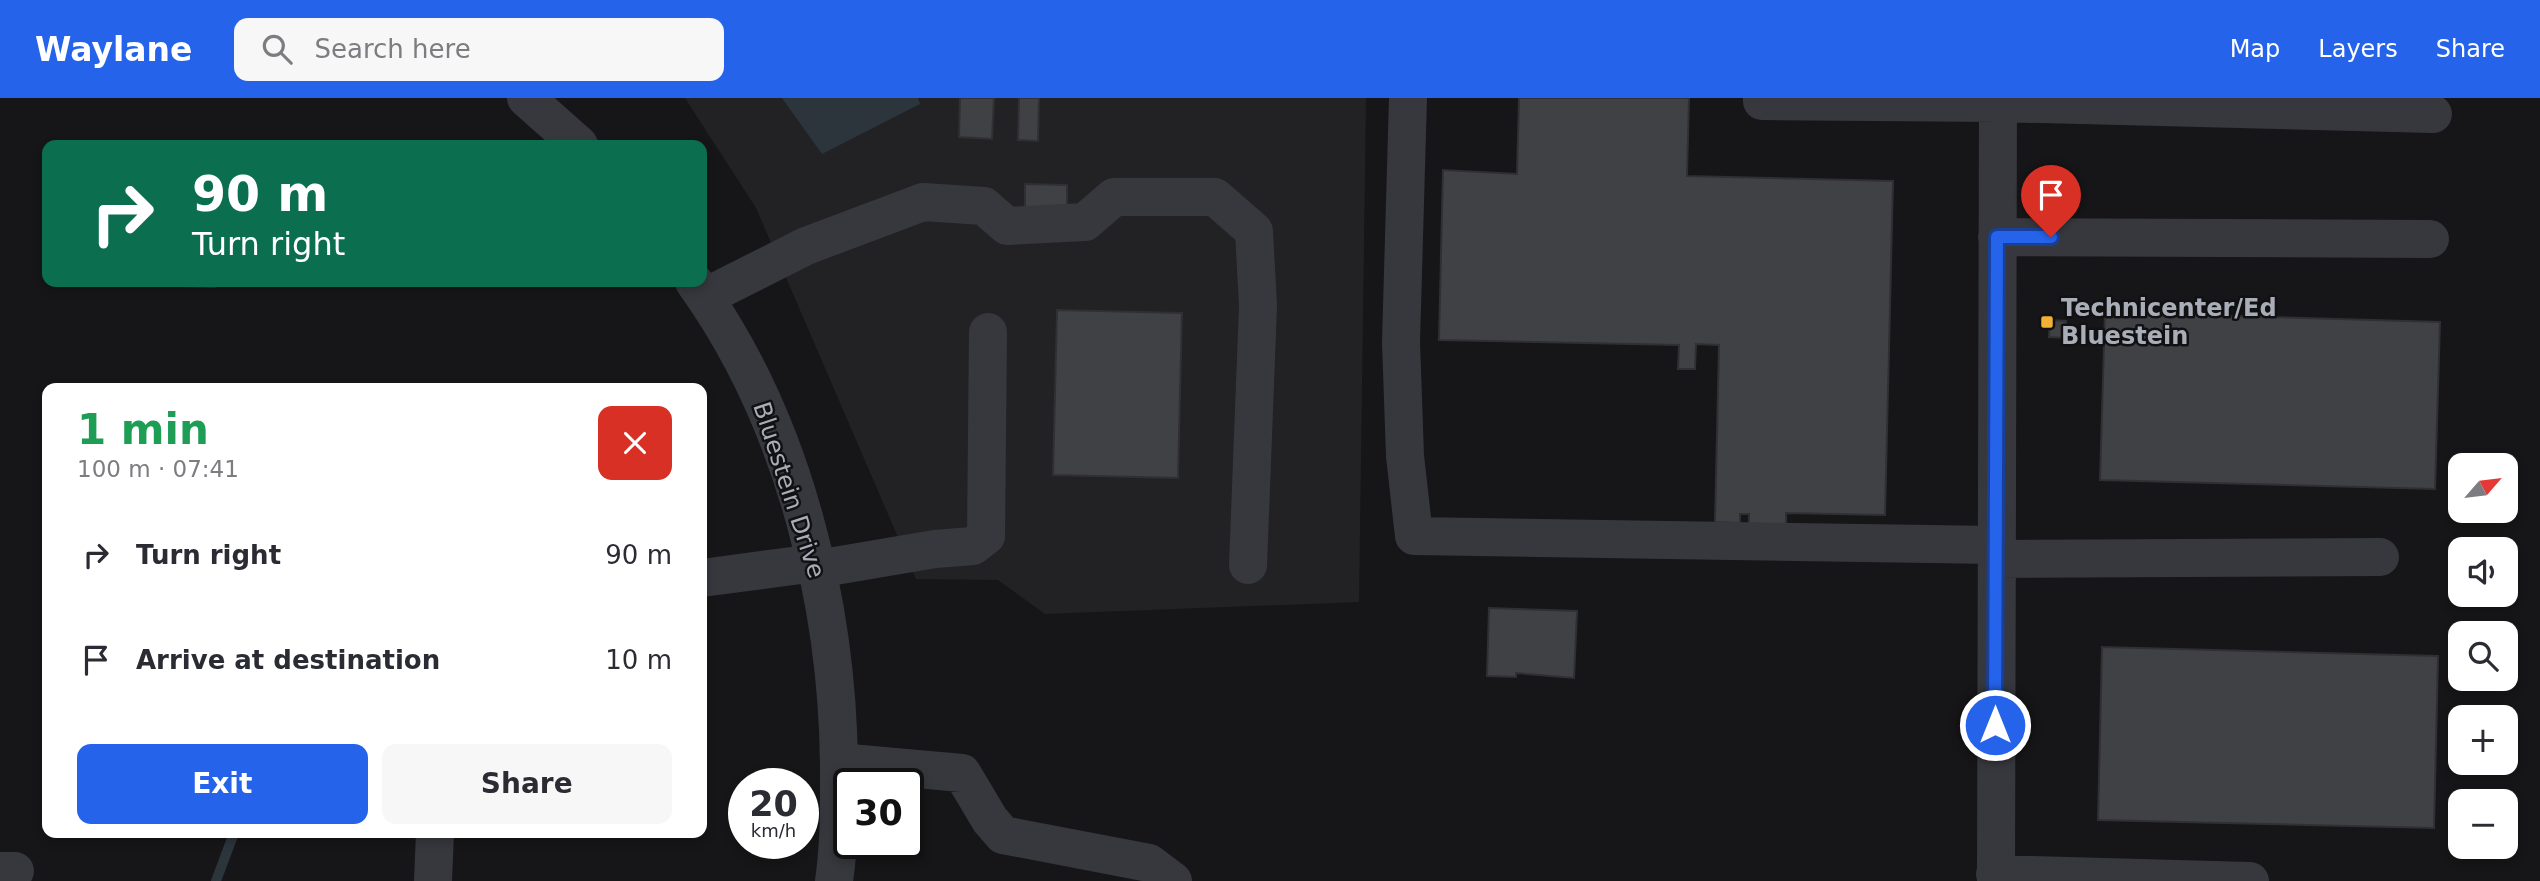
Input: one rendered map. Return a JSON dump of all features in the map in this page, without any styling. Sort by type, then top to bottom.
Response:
[{"type":"street","points":[[526,98],[573,140]]},
{"type":"street","points":[[1408,98],[1401,342],[1405,456],[1414,536],[1996,552],[2380,557]]},
{"type":"street","points":[[1762,98],[1762,101],[1998,100],[2433,114]]},
{"type":"street","points":[[1998,100],[1995,878],[2250,881]]},
{"type":"street","points":[[707,286],[923,202],[984,206],[1007,226],[1086,222],[1114,197],[1215,197],[1254,231],[1258,306],[1248,565]]},
{"type":"street","points":[[1997,237],[2430,239]]},
{"type":"street","name":"Bluestein Drive","points":[[699,289],[715,311],[752,381],[781,450],[816,566],[834,663],[839,762],[839,849],[834,881]]},
{"type":"street","points":[[707,577],[973,546],[986,536],[988,332]]},
{"type":"street","points":[[839,762],[962,774],[990,820],[1003,835],[1149,863],[1173,881]]},
{"type":"street","points":[[433,881],[435,838]]},
{"type":"shaded area","points":[[685,98],[1366,98],[1359,602],[1045,614],[998,580],[916,579],[756,208]]},
{"type":"shaded area","points":[[782,98],[918,98],[920,104],[822,154]]},
{"type":"building","points":[[960,98],[994,98],[992,139],[959,137]]},
{"type":"building","points":[[1019,98],[1039,98],[1038,141],[1018,140]]},
{"type":"building","points":[[1519,98],[1689,98],[1687,176],[1893,181],[1885,515],[1786,513],[1786,525],[1749,525],[1749,514],[1740,514],[1740,523],[1715,522],[1719,345],[1696,344],[1695,369],[1678,369],[1679,345],[1439,340],[1443,170],[1517,174]]},
{"type":"building","points":[[1025,184],[1067,185],[1067,216],[1025,216]]},
{"type":"building","points":[[1057,310],[1182,313],[1178,478],[1053,475]]},
{"type":"building","points":[[2105,312],[2440,322],[2435,489],[2100,480]]},
{"type":"building","points":[[2050,320],[2066,321],[2066,338],[2049,337]]},
{"type":"building","points":[[1489,608],[1577,611],[1574,678],[1516,673],[1516,677],[1487,676]]},
{"type":"building","points":[[2102,647],[2438,656],[2434,828],[2098,820]]},
{"type":"waterway","points":[[216,881],[232,838]]},
{"type":"place","name":"Technicenter/Ed Bluestein","points":[[2047,322]]},
{"type":"route","points":[[1995,725],[1997,237],[2051,237]]}]
